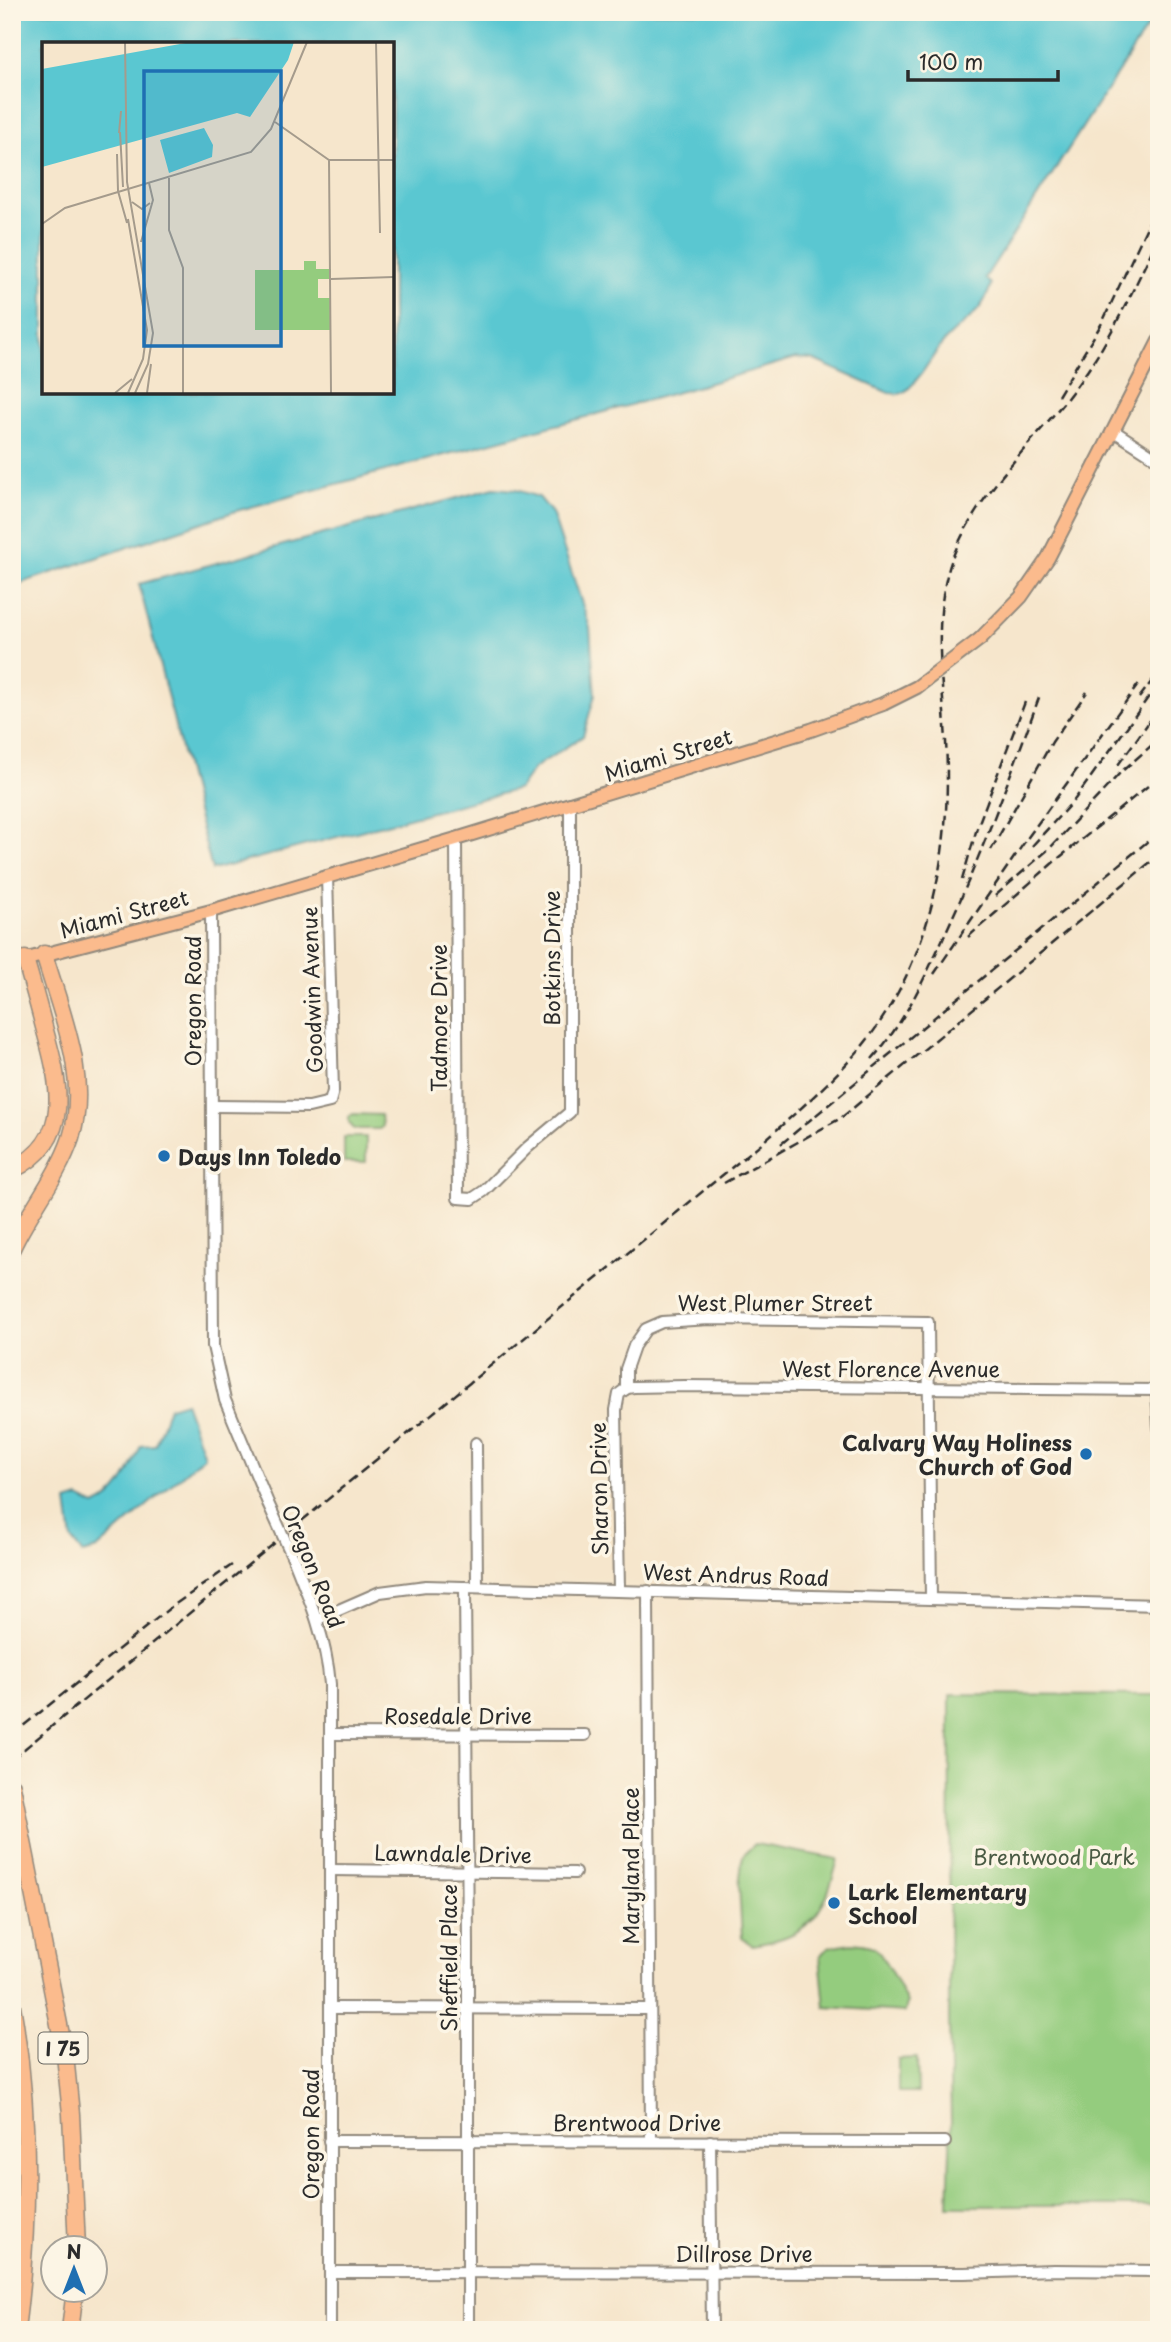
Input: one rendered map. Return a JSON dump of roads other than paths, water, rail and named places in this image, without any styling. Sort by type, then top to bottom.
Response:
[{"type":"highway","points":[[12,1248],[71,1139],[78,1100],[77,1073],[44,954]]},
{"type":"highway","points":[[12,1170],[21,1166],[41,1148],[54,1128],[58,1114],[56,1070],[19,961]]},
{"type":"highway","name":"I 75","points":[[12,1786],[65,2055],[73,2137],[76,2234]]},
{"type":"highway","name":"I 75","points":[[12,2006],[23,2081],[27,2141],[27,2211],[16,2330]]},
{"type":"highway","points":[[70,2330],[73,2304]]},
{"type":"main road","name":"Miami Street","points":[[19,961],[211,911],[456,839],[811,730],[883,704],[917,687],[980,639],[1021,597],[1048,558],[1159,341]]},
{"type":"street","points":[[1114,431],[1159,460]]},
{"type":"street","name":"Botkins Drive","points":[[458,1198],[472,1199],[484,1191],[528,1147],[570,1112],[570,804]]},
{"type":"street","name":"Tadmore Drive","points":[[456,839],[458,1198]]},
{"type":"street","name":"Goodwin Avenue","points":[[212,1105],[309,1107],[330,1102],[333,1091],[327,876]]},
{"type":"street","name":"Oregon Road","points":[[211,911],[214,1357],[225,1400],[318,1619],[328,1661],[331,1870],[330,2330]]},
{"type":"street","name":"West Plumer Street","points":[[624,1389],[626,1369],[634,1346],[646,1329],[662,1322],[709,1319],[928,1322],[929,1388]]},
{"type":"street","name":"West Florence Avenue","points":[[624,1389],[685,1386],[1158,1390]]},
{"type":"street","points":[[929,1388],[931,1599]]},
{"type":"street","name":"Sharon Drive","points":[[619,1590],[616,1410],[617,1400],[624,1389]]},
{"type":"street","points":[[1158,1390],[1159,1428]]},
{"type":"street","name":"Sheffield Place","points":[[468,2330],[466,1735],[476,1443]]},
{"type":"street","name":"West Andrus Road","points":[[318,1619],[361,1599],[391,1590],[426,1586],[1159,1605]]},
{"type":"street","name":"Maryland Place","points":[[648,1591],[651,2141]]},
{"type":"street","name":"Rosedale Drive","points":[[330,1734],[585,1735]]},
{"type":"street","name":"Lawndale Drive","points":[[331,1870],[575,1873]]},
{"type":"street","points":[[330,2008],[650,2009]]},
{"type":"street","name":"Brentwood Drive","points":[[329,2141],[945,2142]]},
{"type":"street","points":[[710,2141],[712,2330]]},
{"type":"street","name":"Dillrose Drive","points":[[330,2272],[1159,2271]]},
{"type":"water","points":[[12,12],[1157,12],[985,278],[991,284],[983,303],[950,335],[919,377],[905,391],[889,393],[812,359],[796,358],[236,511],[12,586]]},
{"type":"water","points":[[494,488],[516,490],[539,497],[552,513],[590,628],[595,695],[583,736],[534,768],[519,789],[212,870],[139,584]]},
{"type":"water","points":[[185,1402],[204,1456],[97,1549],[82,1553],[72,1540],[67,1502],[79,1498],[95,1506],[112,1495],[124,1481],[141,1446],[155,1445],[169,1407]]},
{"type":"railway","points":[[1058,396],[1102,323],[1159,201]]},
{"type":"railway","points":[[12,1759],[764,1141],[825,1086],[859,1050],[884,1017],[904,981],[920,943],[932,905],[940,865],[947,783],[940,627],[952,559],[963,535],[991,490],[1088,370],[1121,314],[1159,236]]},
{"type":"railway","points":[[1139,698],[1159,672]]},
{"type":"railway","points":[[934,974],[1140,682]]},
{"type":"railway","points":[[991,850],[1052,742],[1087,692]]},
{"type":"railway","points":[[872,1059],[904,1015],[945,934],[983,845],[1040,695]]},
{"type":"railway","points":[[1032,846],[1075,799],[1150,695]]},
{"type":"railway","points":[[962,880],[977,828],[1025,702]]},
{"type":"railway","points":[[1118,765],[1159,708]]},
{"type":"railway","points":[[995,896],[1050,848],[1121,772],[1159,739]]},
{"type":"railway","points":[[968,937],[1054,862],[1159,777]]},
{"type":"railway","points":[[781,1144],[1159,832]]},
{"type":"railway","points":[[724,1183],[841,1118],[1159,855]]},
{"type":"railway","points":[[12,1735],[171,1607],[232,1565]]},
{"type":"place","name":"Days Inn Toledo","points":[[164,1156]]},
{"type":"place","name":"Calvary Way Holiness Church of God","points":[[1086,1454]]},
{"type":"place","name":"Lark Elementary School","points":[[834,1903]]},
{"type":"park label","name":"Brentwood Park","points":[[1054,1856]]}]
